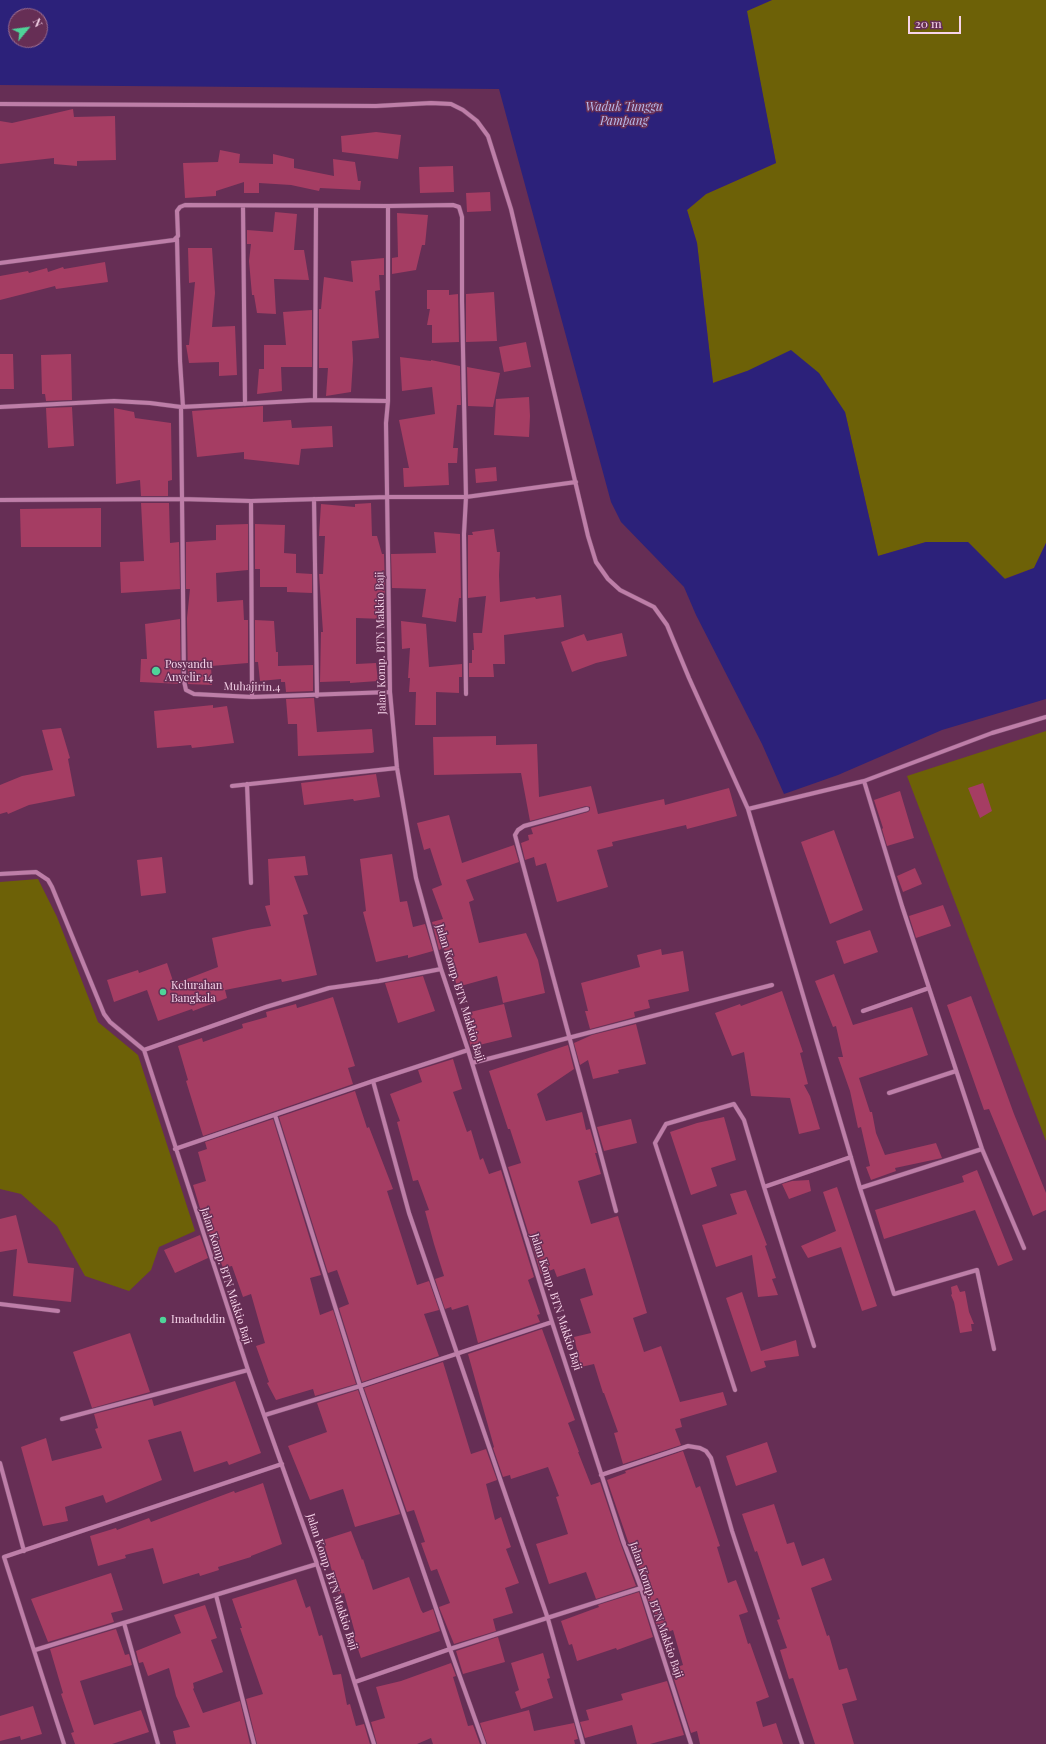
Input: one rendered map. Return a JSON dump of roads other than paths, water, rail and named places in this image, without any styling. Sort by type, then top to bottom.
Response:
[{"type":"street","points":[[0,104],[376,106],[431,103],[451,104],[463,110],[477,121],[488,136],[511,209],[588,536],[596,562],[608,579],[620,590],[654,607],[668,625],[698,699],[748,809],[860,1188],[894,1294],[977,1270],[994,1349]]},
{"type":"street","points":[[182,499],[182,407],[176,239],[178,236],[177,211],[180,207],[190,205],[316,207],[454,205],[461,210],[462,218],[466,496],[464,534],[466,694]]},
{"type":"street","points":[[243,206],[245,404]]},
{"type":"street","name":"Jalan Komp. BTN Makkio Baji","points":[[388,206],[388,400],[386,423],[390,692],[397,768],[416,878],[441,969],[468,1050],[552,1322],[622,1541],[641,1588],[691,1744]]},
{"type":"street","points":[[315,400],[316,207]]},
{"type":"street","points":[[0,263],[112,249],[176,239]]},
{"type":"street","points":[[0,407],[114,401],[182,407],[315,400],[388,400]]},
{"type":"street","points":[[0,500],[182,499],[251,501],[466,496],[576,482]]},
{"type":"street","name":"Muhajirin.4","points":[[182,499],[185,687],[189,692],[194,694],[252,697],[316,696],[390,692]]},
{"type":"street","points":[[314,500],[316,696]]},
{"type":"street","points":[[251,501],[252,697]]},
{"type":"street","points":[[748,809],[864,781],[992,733],[1046,717]]},
{"type":"street","points":[[232,786],[397,768]]},
{"type":"street","points":[[864,781],[902,906],[982,1149],[1024,1248]]},
{"type":"street","points":[[247,784],[251,883]]},
{"type":"street","points":[[587,809],[524,826],[518,830],[515,835],[616,1211]]},
{"type":"street","points":[[0,874],[36,872],[48,880],[104,1014],[110,1022],[144,1050],[266,1007],[329,988],[378,981],[441,969]]},
{"type":"street","points":[[472,1063],[772,985]]},
{"type":"street","points":[[863,1011],[929,988]]},
{"type":"street","name":"Jalan Komp. BTN Makkio Baji","points":[[144,1050],[248,1370],[317,1564],[374,1744]]},
{"type":"street","points":[[175,1149],[468,1050]]},
{"type":"street","points":[[889,1093],[956,1071]]},
{"type":"street","points":[[373,1081],[409,1213],[458,1352],[548,1619],[583,1744]]},
{"type":"street","points":[[735,1390],[655,1143],[666,1124],[734,1104],[744,1120],[814,1346]]},
{"type":"street","points":[[275,1115],[360,1386],[484,1744]]},
{"type":"street","points":[[860,1188],[982,1149]]},
{"type":"street","points":[[764,1187],[851,1157]]},
{"type":"street","points":[[0,1304],[58,1311]]},
{"type":"street","points":[[265,1415],[360,1386],[458,1352],[552,1322]]},
{"type":"street","points":[[62,1419],[248,1370]]},
{"type":"street","points":[[601,1475],[688,1446],[700,1448],[706,1451],[711,1458],[732,1531],[802,1744]]},
{"type":"street","points":[[0,1463],[24,1551]]},
{"type":"street","points":[[64,1744],[35,1650],[2,1558],[282,1464]]},
{"type":"street","points":[[35,1650],[317,1564]]},
{"type":"street","points":[[355,1682],[450,1649],[548,1619],[641,1588]]},
{"type":"street","points":[[216,1595],[254,1744]]},
{"type":"street","points":[[124,1623],[158,1744]]},
{"type":"water","name":"Waduk Tunggu Pampang","points":[[0,0],[772,0],[747,11],[776,163],[706,194],[687,210],[697,243],[713,383],[747,371],[791,350],[819,373],[845,412],[878,556],[926,542],[968,542],[1005,579],[1034,568],[1046,543],[1046,699],[942,730],[838,775],[784,794],[762,744],[696,615],[684,587],[621,522],[611,502],[499,89],[0,85]]},
{"type":"place","name":"Posyandu Anyelir 14","points":[[156,671]]},
{"type":"place","name":"Kelurahan Bangkala","points":[[163,992]]},
{"type":"place","name":"Imaduddin","points":[[163,1320]]}]
